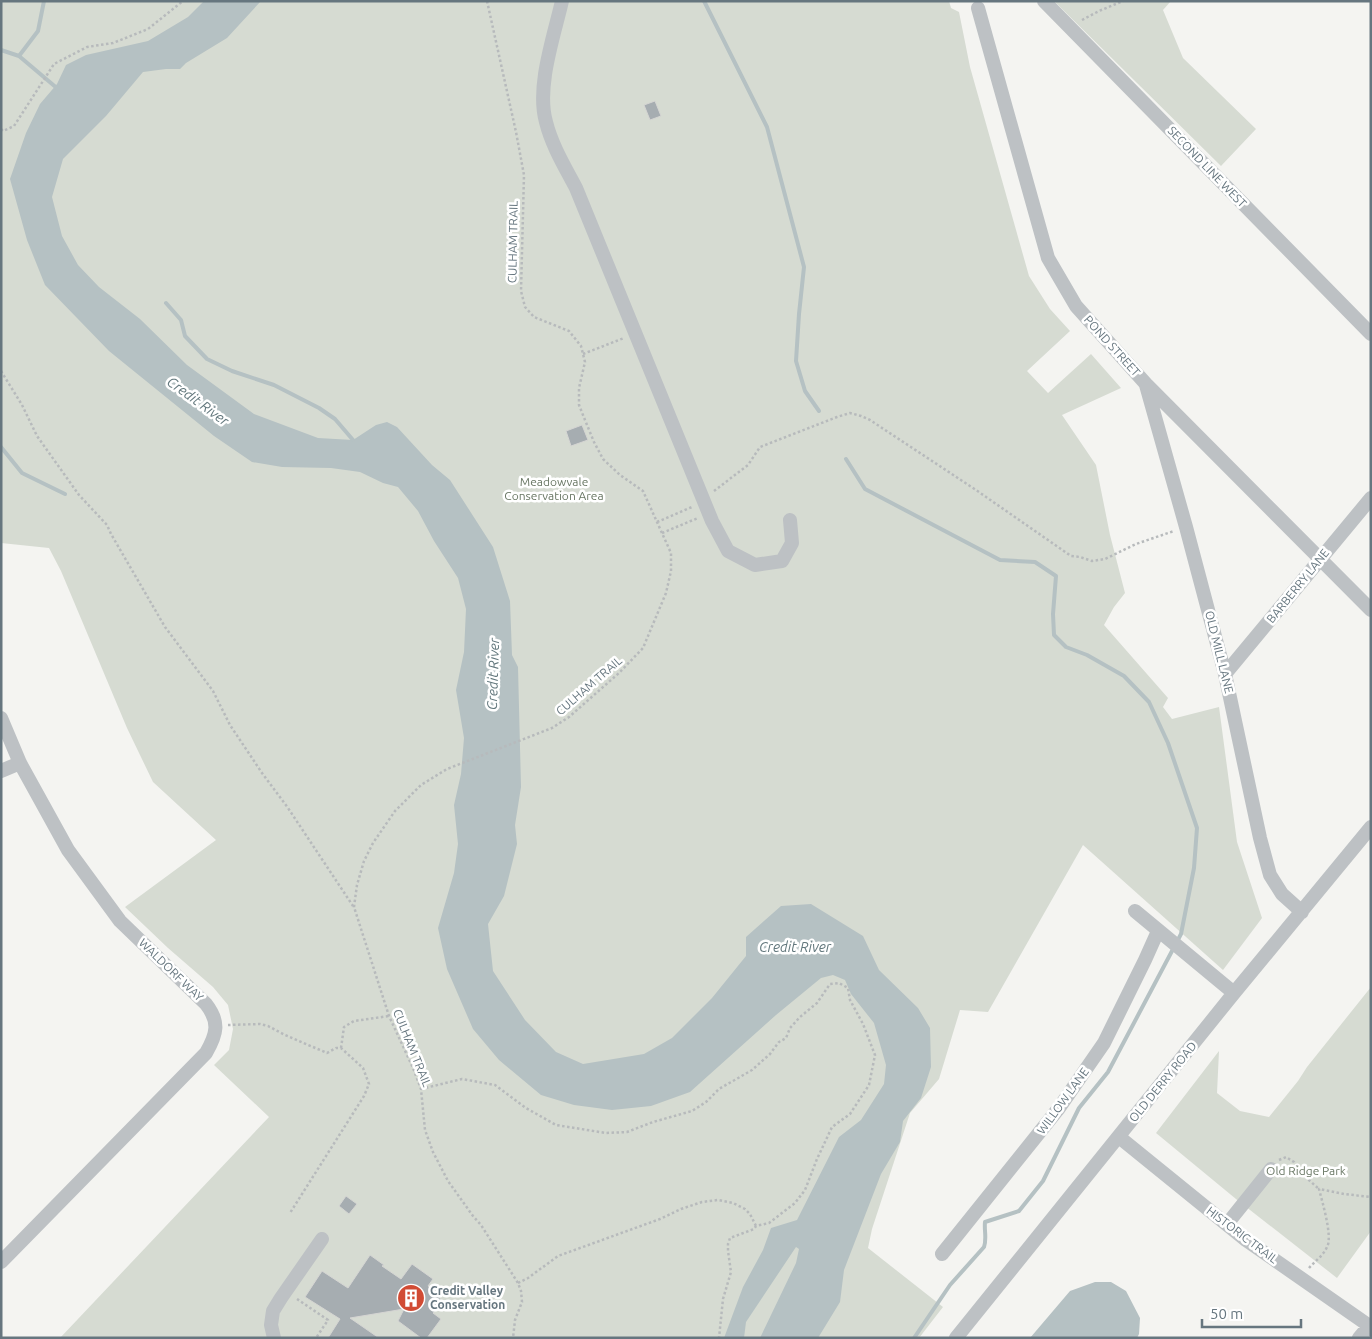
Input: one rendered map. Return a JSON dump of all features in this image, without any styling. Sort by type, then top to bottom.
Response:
[{"type":"street","points":[[562,1],[546,70],[543,96],[545,121],[555,149],[576,188],[705,505],[728,551],[755,565],[782,561],[792,543],[790,520]]},
{"type":"street","name":"SECOND LINE WEST","points":[[1044,1],[1371,334]]},
{"type":"street","name":"POND STREET","points":[[978,8],[1048,258],[1076,306],[1146,384],[1371,610]]},
{"type":"street","name":"OLD MILL LANE","points":[[1146,384],[1225,674],[1260,838],[1270,875],[1282,894],[1302,912]]},
{"type":"street","name":"BARBERRY LANE","points":[[1225,674],[1371,498]]},
{"type":"street","name":"WALDORF WAY","points":[[1,718],[20,763],[68,850],[120,921],[206,1004],[212,1011],[217,1025]]},
{"type":"street","points":[[1,771],[20,763]]},
{"type":"street","name":"OLD DERRY ROAD","points":[[956,1338],[1371,827]]},
{"type":"street","points":[[1135,911],[1234,994]]},
{"type":"street","name":"WILLOW LANE","points":[[942,1254],[1060,1108],[1104,1043],[1145,960],[1162,934]]},
{"type":"street","points":[[1,1262],[206,1053],[214,1040],[217,1025]]},
{"type":"street","name":"HISTORIC TRAIL","points":[[1119,1137],[1246,1240],[1370,1326]]},
{"type":"street","points":[[1227,1224],[1271,1169]]},
{"type":"street","points":[[274,1338],[271,1325],[273,1311],[322,1239]]},
{"type":"street","points":[[1359,1338],[1370,1326]]},
{"type":"path","points":[[1,130],[3,131],[14,126],[54,64],[87,47],[113,43],[148,29],[183,1]]},
{"type":"path","name":"CULHAM TRAIL","points":[[487,1],[524,175],[521,291],[524,307],[534,317],[569,331],[581,346],[585,362],[579,388],[579,404],[594,442],[604,459],[620,475],[643,491],[671,553],[671,571],[666,594],[643,648],[619,673],[569,717],[552,728],[447,769],[422,785],[395,811],[372,843],[357,885],[354,907],[389,1016],[421,1089],[425,1130],[433,1152],[448,1181],[481,1224],[518,1283],[521,1291],[522,1302],[515,1320],[513,1338]]},
{"type":"path","points":[[1069,27],[1099,11],[1124,1]]},
{"type":"path","points":[[583,354],[635,333]]},
{"type":"path","points":[[1,372],[22,405],[37,436],[79,496],[108,525],[111,534],[165,627],[213,692],[230,725],[354,907]]},
{"type":"path","points":[[662,532],[705,505],[714,491],[748,465],[760,447],[850,413],[870,420],[976,490],[1070,556],[1092,561],[1105,559],[1153,537],[1186,527]]},
{"type":"path","points":[[657,522],[705,505]]},
{"type":"path","points":[[421,1089],[462,1079],[495,1085],[526,1108],[556,1125],[606,1133],[628,1132],[653,1122],[692,1111],[706,1102],[719,1089],[752,1070],[770,1054],[779,1042],[786,1038],[790,1028],[800,1017],[817,1003],[830,984],[839,983],[848,988],[850,1000],[863,1024],[875,1055],[869,1086],[850,1114],[832,1127],[805,1190],[795,1203],[769,1223],[756,1226],[754,1229],[730,1238],[728,1252],[731,1272],[723,1299],[719,1338]]},
{"type":"path","points":[[341,1048],[344,1027],[354,1021],[389,1016]]},
{"type":"path","points":[[217,1025],[260,1024],[268,1026],[327,1053],[336,1048],[341,1048],[363,1068],[368,1084],[364,1096],[290,1213]]},
{"type":"path","points":[[1271,1169],[1276,1162],[1286,1157],[1294,1162],[1301,1173],[1319,1189],[1371,1197]]},
{"type":"path","points":[[1298,1277],[1323,1254],[1329,1245],[1327,1225],[1319,1189]]},
{"type":"path","points":[[518,1283],[558,1256],[702,1202],[718,1200],[733,1203],[750,1214],[756,1226]]},
{"type":"path","points":[[285,1292],[328,1320],[316,1338]]},
{"type":"green space","name":"Meadowvale Conservation Area","points":[[1,1],[949,1],[951,8],[959,12],[970,67],[1029,276],[1050,309],[1070,331],[1027,371],[1048,393],[1091,354],[1121,388],[1062,415],[1096,465],[1110,535],[1125,593],[1114,607],[1104,625],[1168,698],[1163,707],[1172,719],[1219,707],[1237,842],[1262,918],[1223,970],[1083,845],[988,1012],[960,1010],[939,1079],[910,1113],[872,1229],[868,1248],[943,1307],[919,1338],[60,1338],[269,1117],[214,1065],[229,1050],[233,1029],[228,1005],[213,987],[125,907],[216,840],[153,782],[127,728],[61,571],[49,548],[1,543]]},
{"type":"green space","points":[[1054,1],[1171,1],[1163,10],[1183,58],[1256,129],[1221,166]]},
{"type":"green space","name":"Old Ridge Park","points":[[1371,987],[1371,1231],[1337,1278],[1156,1133],[1219,1051],[1217,1093],[1240,1111],[1269,1117]]},
{"type":"water","name":"Credit River","points":[[204,1],[261,1],[227,38],[186,63],[180,69],[143,72],[106,116],[63,159],[52,197],[62,236],[78,265],[99,287],[140,319],[187,365],[254,414],[318,438],[353,440],[376,425],[387,422],[397,427],[432,465],[450,480],[493,547],[510,601],[512,655],[518,667],[521,787],[515,825],[517,844],[504,896],[488,924],[493,971],[525,1020],[556,1052],[583,1064],[644,1054],[672,1038],[712,998],[746,956],[746,937],[781,906],[811,904],[863,936],[879,970],[918,1008],[930,1028],[931,1067],[921,1098],[903,1121],[900,1142],[881,1174],[844,1270],[840,1302],[818,1338],[760,1338],[796,1263],[799,1249],[796,1247],[746,1322],[744,1338],[724,1338],[743,1287],[763,1250],[771,1228],[797,1220],[839,1137],[861,1120],[884,1084],[886,1065],[874,1023],[851,994],[845,980],[833,975],[821,978],[776,1015],[690,1092],[651,1106],[612,1110],[574,1105],[541,1095],[499,1060],[473,1029],[447,969],[438,928],[454,873],[458,844],[454,805],[461,774],[464,738],[456,690],[464,652],[466,609],[458,578],[434,541],[418,511],[398,487],[383,483],[360,472],[331,468],[282,467],[252,462],[214,436],[109,351],[45,285],[27,240],[10,179],[26,133],[40,104],[57,84],[66,65],[86,55],[148,41],[188,17]]},
{"type":"water","points":[[1095,1282],[1111,1282],[1126,1291],[1140,1318],[1137,1338],[1030,1338],[1070,1291]]},
{"type":"building","points":[[655,101],[661,116],[650,120],[644,105]]},
{"type":"building","points":[[582,425],[588,440],[571,446],[566,431]]},
{"type":"building","points":[[346,1196],[357,1204],[349,1214],[339,1206]]},
{"type":"building","name":"Credit Valley Conservation","points":[[370,1255],[401,1279],[412,1264],[433,1279],[428,1286],[439,1293],[441,1304],[433,1313],[441,1319],[427,1338],[421,1338],[398,1321],[404,1309],[350,1318],[379,1338],[328,1338],[340,1319],[305,1297],[322,1271],[348,1288]]},
{"type":"waterway","points":[[19,56],[38,31],[44,1]]},
{"type":"waterway","points":[[704,1],[767,127],[804,267],[796,361],[805,391],[819,411]]},
{"type":"waterway","points":[[1,50],[19,56],[58,89]]},
{"type":"waterway","points":[[166,303],[181,320],[185,336],[207,359],[232,371],[274,385],[319,408],[335,419],[353,440]]},
{"type":"waterway","points":[[1,447],[22,473],[65,494]]},
{"type":"waterway","points":[[846,459],[865,489],[1000,560],[1035,562],[1056,576],[1053,614],[1054,635],[1066,647],[1087,655],[1124,676],[1149,702],[1168,743],[1197,828],[1194,868],[1181,934],[1108,1072],[1079,1108],[1043,1181],[1019,1211],[985,1222],[984,1247],[950,1285],[914,1338]]},
{"type":"place","name":"Credit Valley Conservation","points":[[411,1298]]}]
